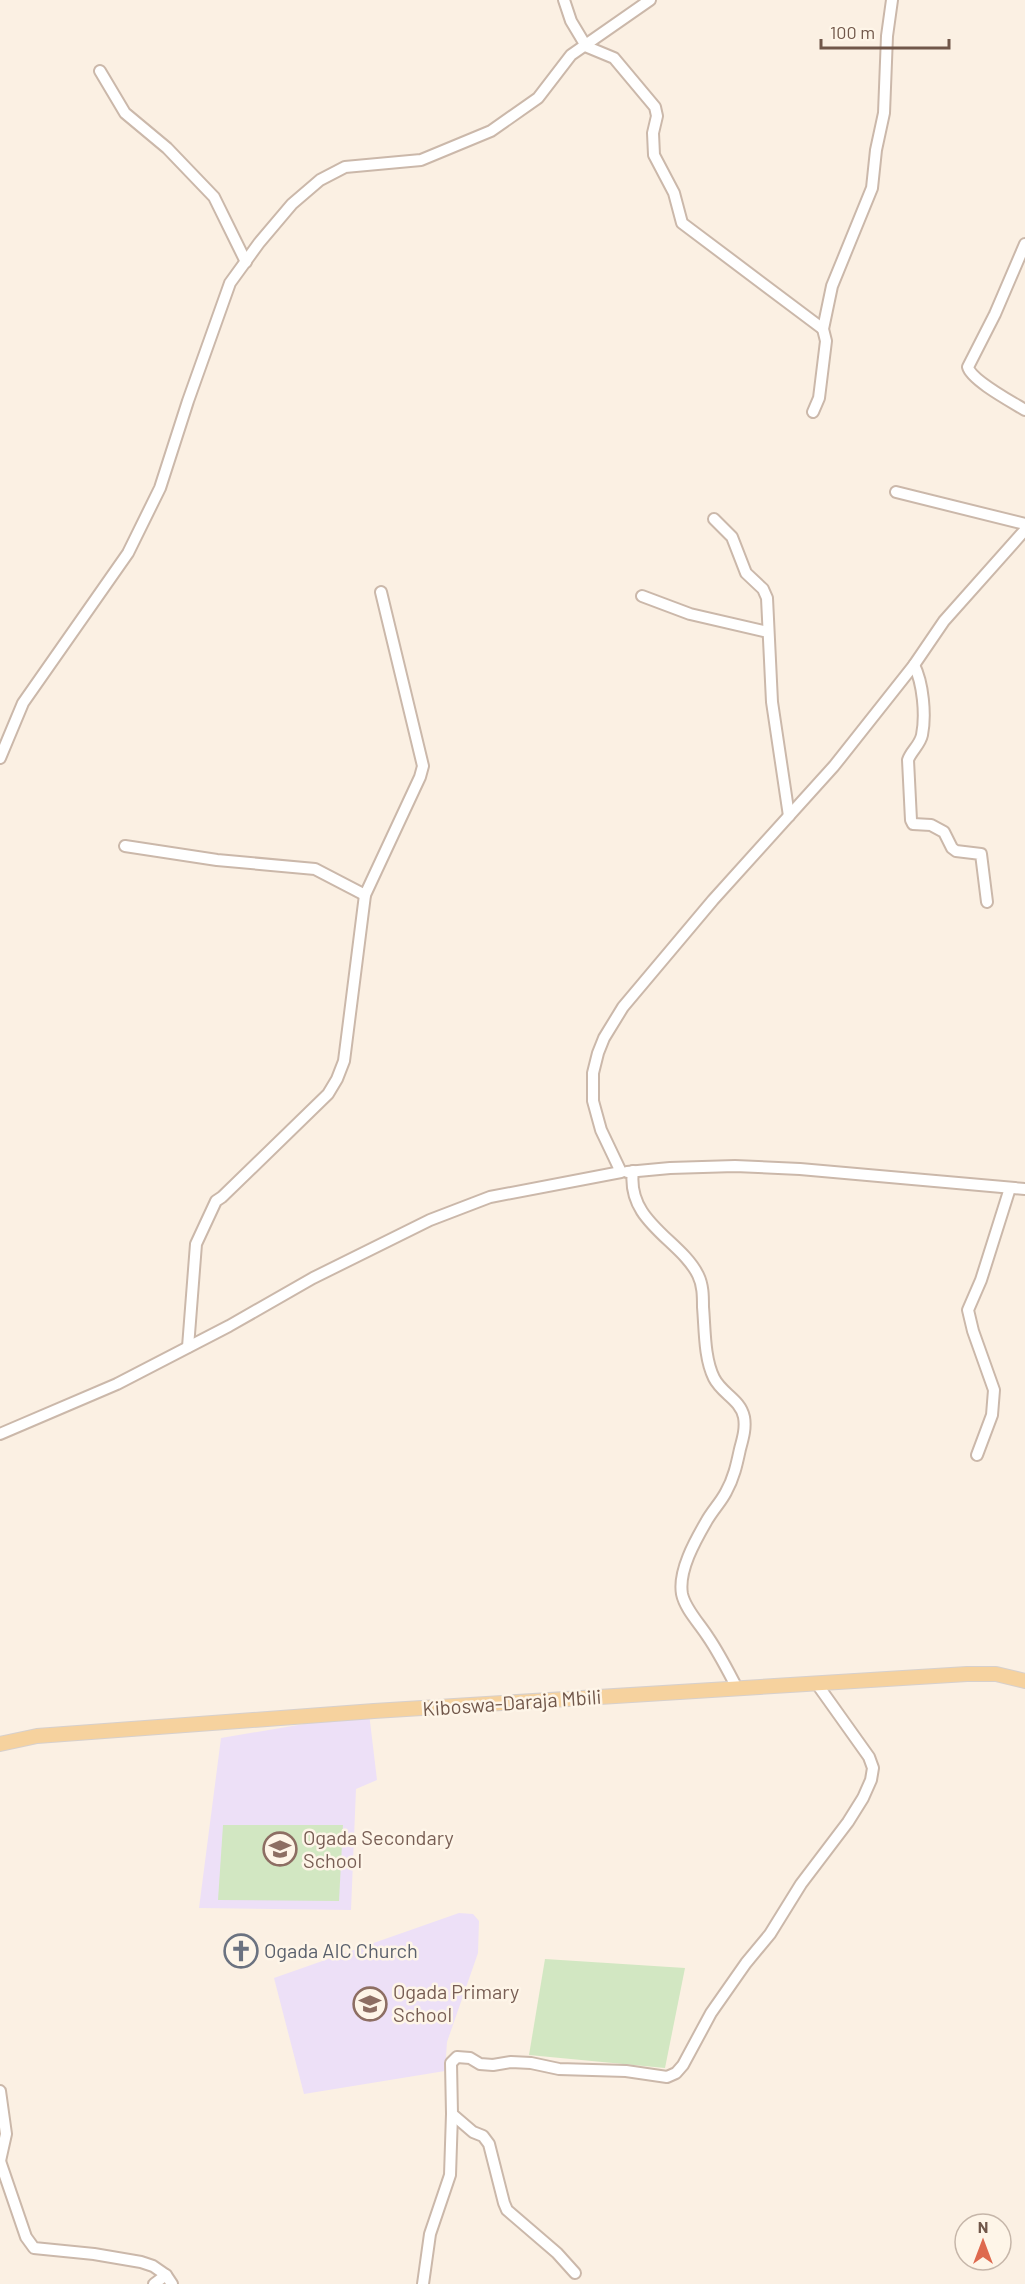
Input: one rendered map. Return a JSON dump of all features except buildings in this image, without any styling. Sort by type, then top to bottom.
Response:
[{"type":"main road","name":"Kiboswa-Daraja Mbili","points":[[0,1744],[37,1736],[374,1711],[737,1688],[996,1674],[1025,1681]]},
{"type":"street","points":[[564,0],[571,21],[585,46],[614,58],[655,106],[657,116],[653,133],[654,155],[674,193],[682,223],[823,329]]},
{"type":"street","points":[[0,758],[23,703],[128,553],[160,488],[230,283],[292,204],[320,180],[345,167],[421,160],[491,131],[538,98],[571,55],[650,0]]},
{"type":"street","points":[[813,412],[819,398],[826,341],[823,329],[832,286],[872,188],[876,150],[884,113],[887,36],[892,0]]},
{"type":"street","points":[[100,71],[125,113],[167,148],[214,197],[246,262]]},
{"type":"street","points":[[1025,244],[1005,293],[968,367],[969,373],[1025,410]]},
{"type":"street","points":[[896,492],[1025,524]]},
{"type":"street","points":[[714,519],[732,537],[746,573],[766,594],[769,613],[772,702],[789,816]]},
{"type":"street","points":[[621,1172],[601,1130],[593,1101],[593,1073],[604,1038],[623,1007],[713,900],[834,766],[914,665],[944,621],[1025,530]]},
{"type":"street","points":[[188,1347],[196,1244],[216,1201],[328,1094],[344,1061],[365,895],[423,766],[381,592]]},
{"type":"street","points":[[642,596],[690,614],[768,632]]},
{"type":"street","points":[[914,665],[922,688],[922,737],[910,752],[908,760],[910,820],[913,824],[931,825],[944,832],[956,851],[981,854],[987,902]]},
{"type":"street","points":[[125,846],[217,860],[315,869],[365,895]]},
{"type":"street","points":[[0,1434],[117,1384],[313,1278],[430,1220],[490,1197],[621,1172],[670,1167],[800,1169],[1025,1189]]},
{"type":"street","points":[[633,1172],[634,1193],[651,1224],[699,1275],[705,1332],[714,1378],[741,1407],[744,1419],[744,1434],[735,1472],[727,1491],[706,1522],[696,1543],[684,1573],[682,1586],[686,1604],[709,1637],[737,1688]]},
{"type":"street","points":[[977,1455],[992,1414],[994,1390],[972,1331],[968,1310],[981,1280],[1010,1188]]},
{"type":"street","points":[[423,2284],[429,2234],[450,2175],[451,2063],[457,2057],[470,2058],[480,2064],[493,2065],[511,2062],[559,2069],[626,2071],[667,2077],[676,2073],[683,2065],[711,2013],[746,1963],[770,1934],[801,1884],[848,1822],[863,1798],[871,1780],[873,1768],[869,1757],[817,1684]]},
{"type":"street","points":[[0,2091],[6,2134],[0,2161],[26,2237],[34,2248],[94,2254],[141,2262],[153,2266],[169,2279]]},
{"type":"street","points":[[452,2114],[473,2132],[483,2136],[489,2144],[507,2210],[557,2253],[575,2273]]},
{"type":"street","points":[[154,2284],[169,2279]]},
{"type":"shaded area","name":"Ogada Secondary School","points":[[369,1713],[377,1780],[356,1789],[351,1910],[199,1908],[221,1738]]},
{"type":"shaded area","name":"Ogada Primary School","points":[[459,1913],[473,1914],[479,1921],[478,1953],[447,2042],[445,2071],[304,2094],[274,1978]]},
{"type":"green space","points":[[223,1825],[343,1825],[339,1901],[218,1900]]},
{"type":"green space","points":[[545,1959],[685,1968],[665,2068],[529,2055]]},
{"type":"place","name":"Ogada Secondary School","points":[[280,1849]]},
{"type":"place","name":"Ogada AIC Church","points":[[241,1951]]},
{"type":"place","name":"Ogada Primary School","points":[[370,2004]]}]
